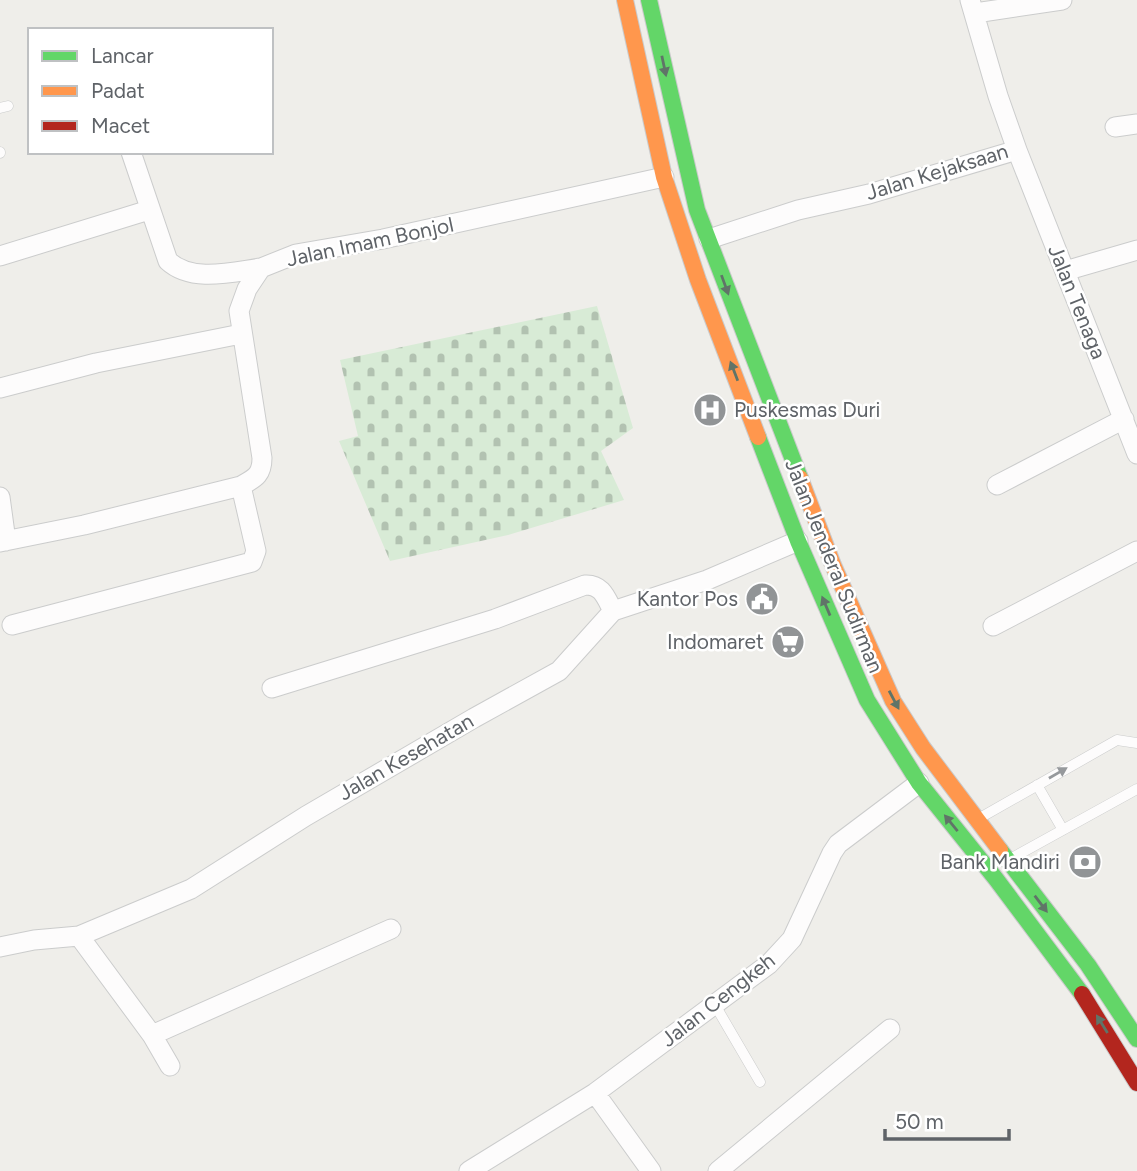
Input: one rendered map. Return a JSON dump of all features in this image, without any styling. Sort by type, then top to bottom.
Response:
[{"type":"street","name":"Jalan Jenderal Sudirman","points":[[625,0],[664,177],[698,280],[798,541],[867,700],[919,783],[996,879],[1094,1011],[1137,1083]]},
{"type":"street","points":[[972,6],[1062,0]]},
{"type":"street","name":"Jalan Jenderal Sudirman","points":[[651,6],[697,210],[829,555],[893,701],[923,748],[1088,965],[1137,1039]]},
{"type":"street","points":[[630,18],[651,6]]},
{"type":"street","name":"Jalan Kejaksaan","points":[[709,239],[798,210],[869,194],[1017,150],[972,6]]},
{"type":"street","points":[[1115,127],[1137,124]]},
{"type":"street","name":"Jalan Tenaga","points":[[1017,150],[1129,425],[1137,454]]},
{"type":"street","points":[[132,154],[168,261],[178,271],[220,273],[261,268]]},
{"type":"street","name":"Jalan Imam Bonjol","points":[[241,486],[257,477],[262,464],[239,311],[247,289],[261,268],[296,254],[383,239],[664,177]]},
{"type":"street","points":[[1,254],[149,210]]},
{"type":"street","points":[[1065,271],[1137,250]]},
{"type":"street","points":[[0,388],[96,363],[241,334]]},
{"type":"street","points":[[997,485],[1129,425]]},
{"type":"street","points":[[0,497],[3,541],[84,525],[241,486],[256,551],[252,562],[12,625]]},
{"type":"street","points":[[272,688],[495,619],[585,585],[600,589],[612,611],[707,580],[798,541]]},
{"type":"street","points":[[993,626],[1137,551]]},
{"type":"street","name":"Jalan Kesehatan","points":[[0,947],[34,940],[79,936],[191,888],[306,816],[559,671],[612,611]]},
{"type":"street","points":[[837,632],[859,625]]},
{"type":"street","name":"Jalan Cengkeh","points":[[469,1171],[595,1093],[769,964],[792,939],[838,844],[919,783]]},
{"type":"street","points":[[152,1035],[391,929]]},
{"type":"street","points":[[79,936],[152,1035],[170,1066]]},
{"type":"street","points":[[718,1171],[890,1029]]},
{"type":"street","points":[[595,1093],[650,1171]]},
{"type":"lane","points":[[978,819],[1117,740],[1137,743]]},
{"type":"lane","points":[[1037,785],[1063,830]]},
{"type":"lane","points":[[1008,860],[1137,789]]},
{"type":"lane","points":[[715,1005],[760,1082]]},
{"type":"green space","points":[[597,306],[633,428],[601,451],[624,500],[508,535],[390,561],[339,441],[358,436],[340,360]]},
{"type":"traffic: fast","points":[[649,0],[697,210],[800,478]]},
{"type":"traffic: fast","points":[[758,437],[798,541],[867,700],[919,783],[996,879],[1082,994]]},
{"type":"traffic: fast","points":[[1000,850],[1088,965],[1137,1039]]},
{"type":"traffic: slow","points":[[625,0],[664,177],[698,280],[758,437]]},
{"type":"traffic: slow","points":[[800,478],[833,565],[893,701],[923,748],[1000,850]]},
{"type":"traffic: jam","points":[[1082,994],[1137,1083]]},
{"type":"place","name":"Puskesmas Duri","points":[[710,410]]},
{"type":"place","name":"Kantor Pos","points":[[762,599]]},
{"type":"place","name":"Indomaret","points":[[788,642]]},
{"type":"place","name":"Bank Mandiri","points":[[1085,862]]}]
